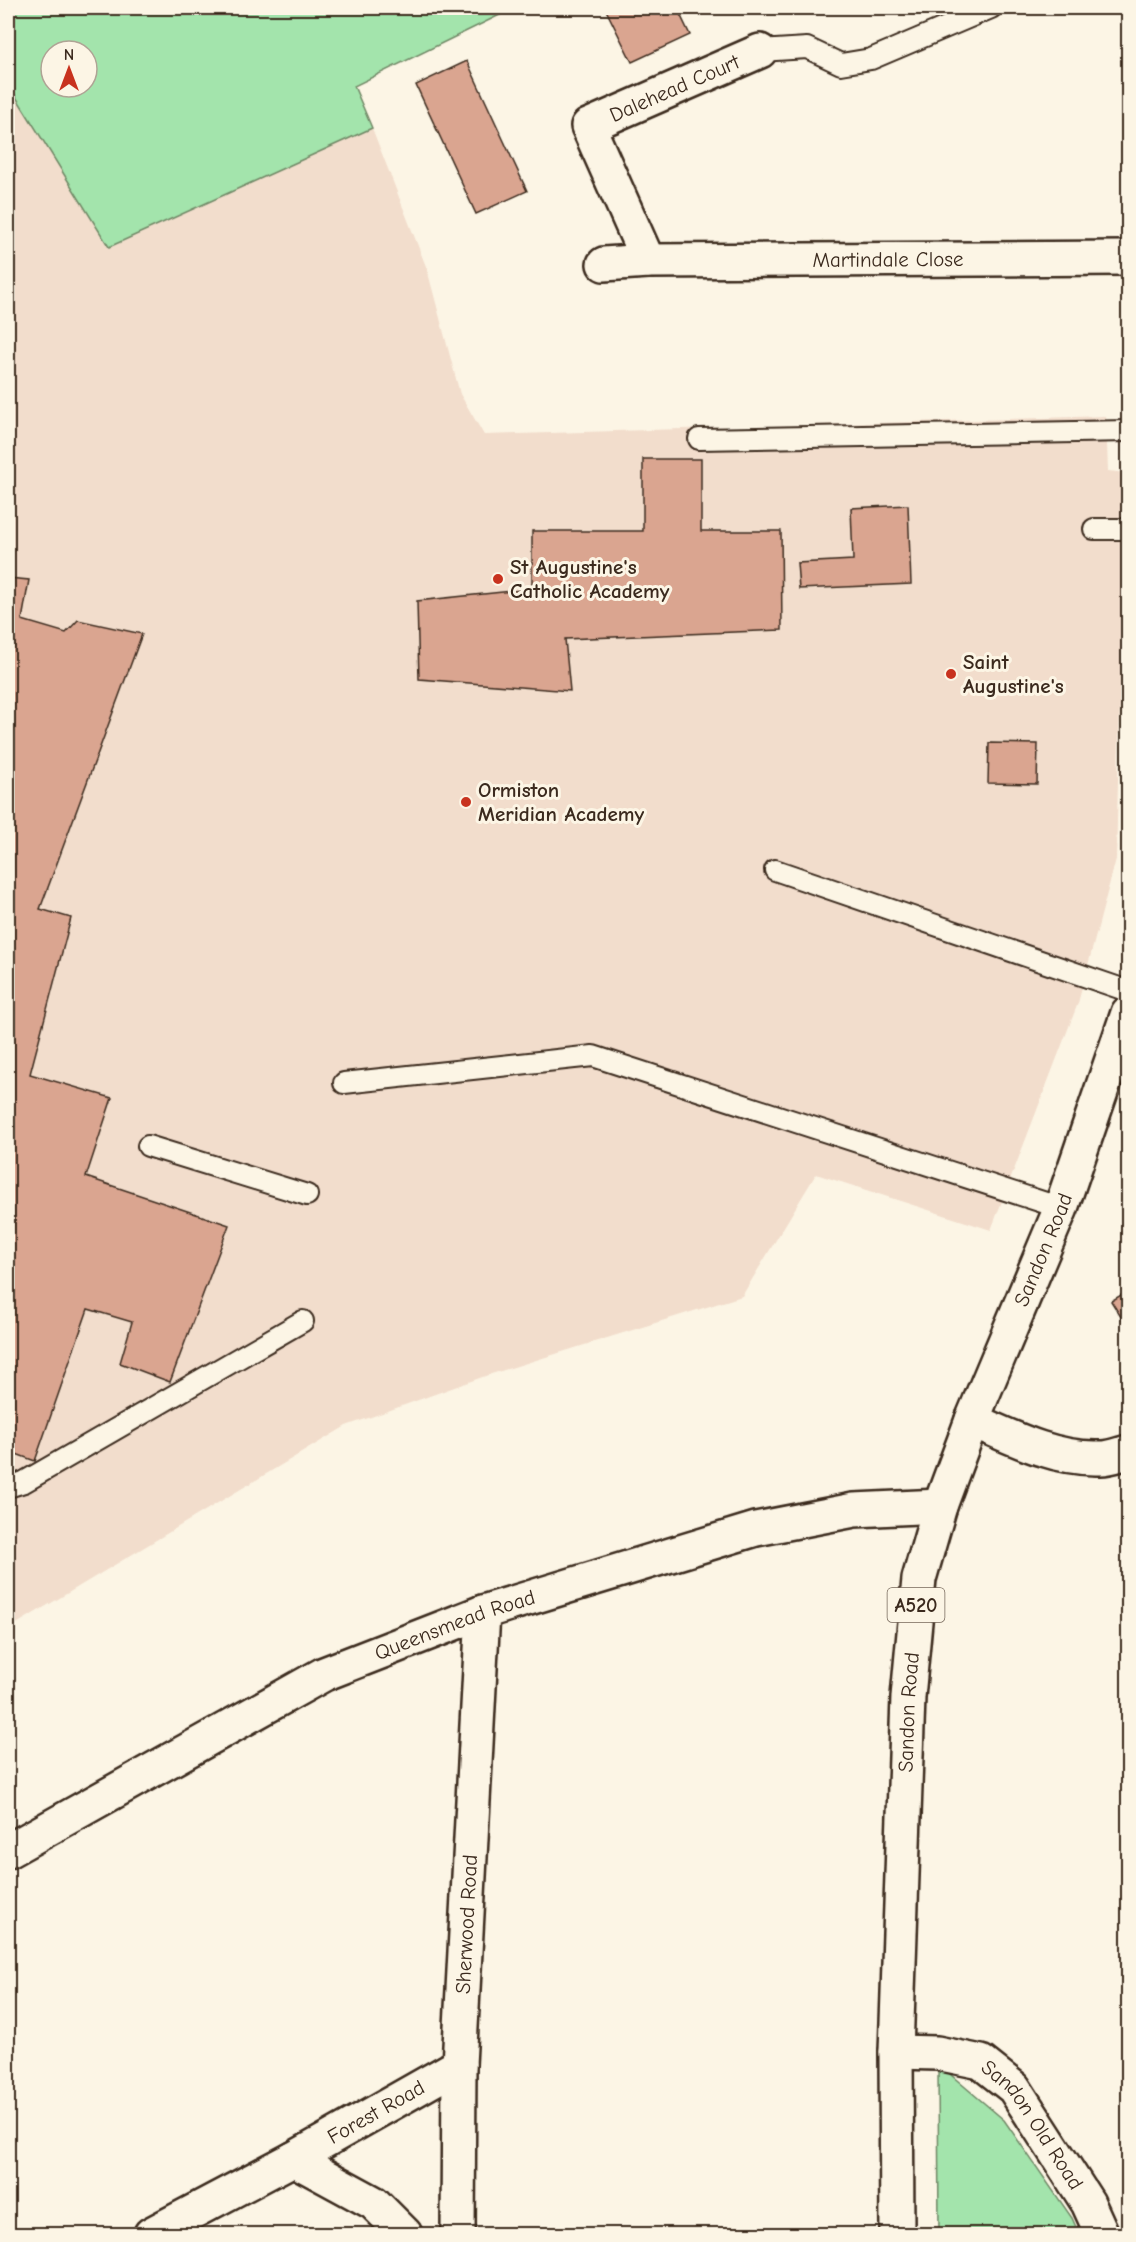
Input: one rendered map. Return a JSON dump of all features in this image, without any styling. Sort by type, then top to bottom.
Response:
[{"type":"main road","name":"Dalehead Court","points":[[648,261],[588,126],[760,51]]},
{"type":"main road","name":"Martindale Close","points":[[604,264],[648,261],[1128,258]]},
{"type":"main road","name":"Sandon Road","points":[[897,2235],[896,2052],[908,1697],[919,1579],[940,1506],[972,1420],[1061,1208],[1128,1013]]},
{"type":"main road","points":[[972,1420],[1015,1439],[1057,1453],[1102,1458],[1128,1452]]},
{"type":"main road","name":"Queensmead Road","points":[[8,1851],[324,1674],[483,1612],[756,1529],[855,1510],[940,1506]]},
{"type":"main road","name":"Sherwood Road","points":[[458,2235],[459,2065],[483,1612]]},
{"type":"main road","name":"Sandon Old Road","points":[[896,2052],[936,2053],[981,2062],[1014,2088],[1088,2203],[1102,2235]]},
{"type":"main road","name":"Forest Road","points":[[151,2235],[293,2159],[459,2065]]},
{"type":"main road","name":"Forest Road","points":[[293,2159],[374,2203],[405,2235]]},
{"type":"lane","points":[[760,51],[807,48],[841,64],[870,59],[991,8]]},
{"type":"lane","points":[[699,439],[1128,431]]},
{"type":"lane","points":[[1094,529],[1128,529]]},
{"type":"lane","points":[[775,870],[1128,991]]},
{"type":"lane","points":[[344,1083],[593,1056],[1061,1208]]},
{"type":"lane","points":[[148,1146],[307,1195]]},
{"type":"lane","points":[[8,1487],[24,1482],[303,1321]]},
{"type":"shaded area","name":"Ormiston Meridian Academy","points":[[8,84],[110,247],[372,128],[427,269],[460,394],[484,435],[1106,416],[1108,471],[1126,473],[1116,859],[1078,1003],[991,1230],[816,1174],[742,1296],[488,1375],[346,1426],[8,1629]]},
{"type":"green space","points":[[8,8],[514,8],[354,86],[372,128],[109,247],[8,84]]},
{"type":"green space","points":[[938,2064],[1004,2120],[1072,2218],[1079,2234],[939,2234]]},
{"type":"building","points":[[605,8],[677,8],[690,35],[632,62]]},
{"type":"building","points":[[467,61],[527,191],[476,214],[416,85]]},
{"type":"building","points":[[643,459],[701,459],[701,531],[781,531],[782,630],[565,639],[570,691],[419,679],[417,601],[532,589],[532,531],[643,531]]},
{"type":"building","points":[[908,505],[911,584],[799,589],[797,563],[853,560],[851,508]]},
{"type":"building","points":[[8,578],[29,580],[22,620],[66,633],[78,620],[142,634],[40,909],[71,918],[30,1074],[112,1098],[86,1177],[229,1225],[170,1382],[120,1363],[132,1322],[88,1309],[35,1461],[8,1451]]},
{"type":"building","points":[[989,743],[1038,744],[1037,784],[988,783]]},
{"type":"building","points":[[1128,1291],[1128,1328],[1111,1301]]},
{"type":"place","name":"St Augustine's Catholic Academy","points":[[498,579]]},
{"type":"place","name":"Saint Augustine's","points":[[951,674]]},
{"type":"place","name":"Ormiston Meridian Academy","points":[[466,802]]}]
